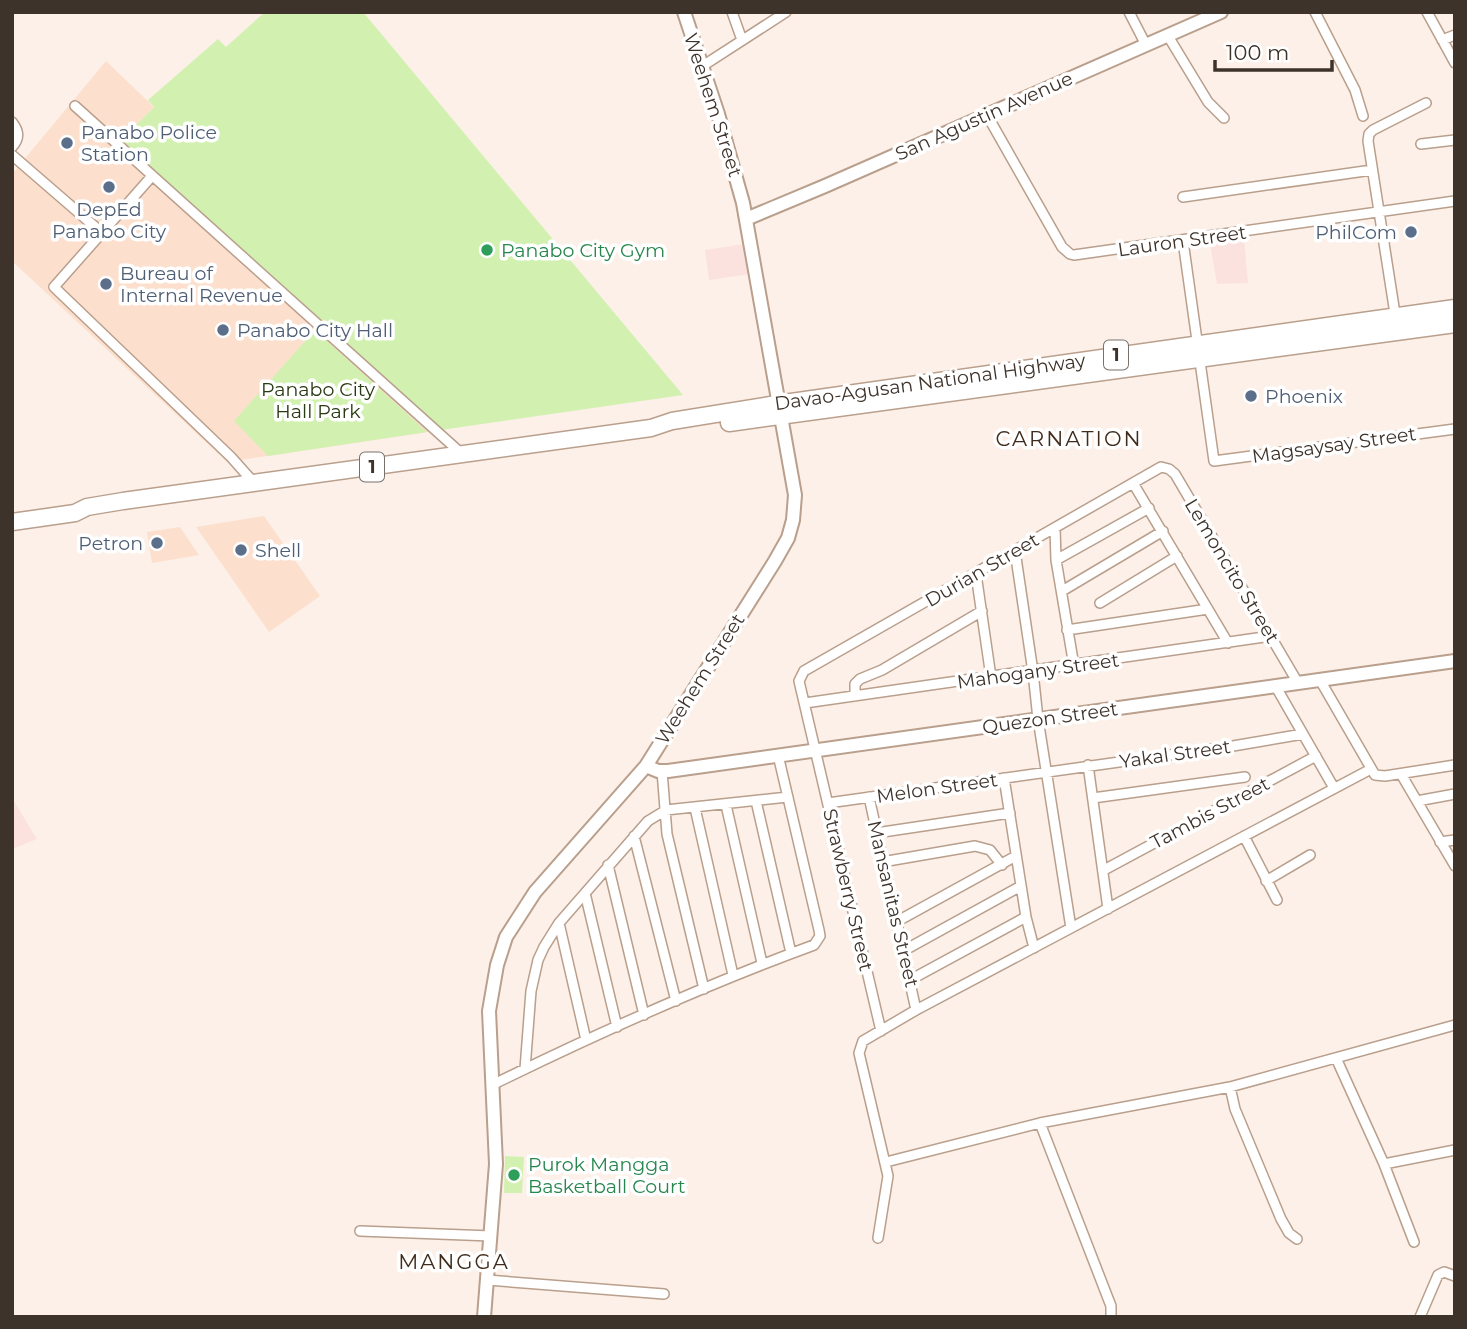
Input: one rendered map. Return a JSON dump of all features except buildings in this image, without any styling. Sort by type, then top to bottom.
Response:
[{"type":"highway","name":"Davao-Agusan National Highway","points":[[12,522],[75,513],[87,507],[656,427],[672,421],[778,410],[1396,324],[1455,308]]},
{"type":"highway","name":"Davao-Agusan National Highway","points":[[1396,324],[1455,324]]},
{"type":"highway","name":"Davao-Agusan National Highway","points":[[12,512],[73,504],[87,507]]},
{"type":"street","name":"Weehem Street","points":[[484,1317],[496,1164],[489,1011],[506,937],[535,892],[646,766],[788,538],[793,520],[795,495],[739,185],[684,12]]},
{"type":"street","points":[[733,12],[742,40]]},
{"type":"street","points":[[701,67],[786,12]]},
{"type":"street","points":[[1129,12],[1146,45]]},
{"type":"street","name":"San Agustin Avenue","points":[[746,219],[1221,12]]},
{"type":"street","points":[[1315,12],[1355,90],[1363,116]]},
{"type":"street","points":[[1427,12],[1455,63]]},
{"type":"street","points":[[1442,40],[1455,35]]},
{"type":"street","points":[[1168,36],[1208,102],[1224,118]]},
{"type":"street","points":[[1396,324],[1369,134],[1426,103]]},
{"type":"street","points":[[75,106],[462,454]]},
{"type":"street","name":"Lauron Street","points":[[987,115],[1062,247],[1070,254],[1080,255],[1183,241],[1455,201]]},
{"type":"street","points":[[12,122],[18,132],[18,138],[12,146]]},
{"type":"street","points":[[1421,144],[1455,140]]},
{"type":"street","points":[[12,155],[101,232]]},
{"type":"street","points":[[1183,197],[1372,170]]},
{"type":"street","points":[[152,176],[54,287],[231,457],[255,484]]},
{"type":"street","points":[[1183,241],[1199,351]]},
{"type":"street","name":"Magsaysay Street","points":[[1199,351],[1214,461],[1455,429]]},
{"type":"street","name":"Durian Street","points":[[804,671],[1161,467]]},
{"type":"street","name":"Lemoncito Street","points":[[1161,467],[1175,474],[1298,683]]},
{"type":"street","points":[[1133,483],[1228,643]]},
{"type":"street","points":[[1056,560],[1149,508]]},
{"type":"street","points":[[1055,528],[1056,560],[1074,666]]},
{"type":"street","points":[[1062,592],[1163,531]]},
{"type":"street","points":[[1015,551],[1071,928]]},
{"type":"street","points":[[1100,603],[1177,556]]},
{"type":"street","points":[[976,574],[991,677]]},
{"type":"street","points":[[1068,630],[1208,609]]},
{"type":"street","points":[[855,696],[855,684],[860,679],[882,670],[982,611]]},
{"type":"street","name":"Mahogany Street","points":[[805,704],[1271,636]]},
{"type":"street","name":"Quezon Street","points":[[646,766],[662,771],[1455,662]]},
{"type":"street","name":"Strawberry Street","points":[[804,671],[799,681],[881,1031]]},
{"type":"street","points":[[1320,680],[1371,769],[1378,776],[1455,765]]},
{"type":"street","points":[[1276,687],[1334,788]]},
{"type":"street","name":"Yakal Street","points":[[1046,772],[1303,734]]},
{"type":"street","points":[[494,1084],[733,975],[814,945],[820,936],[778,755]]},
{"type":"street","name":"Tambis Street","points":[[1104,870],[1316,756]]},
{"type":"street","points":[[1088,765],[1108,909]]},
{"type":"street","points":[[878,1238],[887,1196],[888,1176],[859,1053],[861,1044],[916,1010],[1371,769]]},
{"type":"street","points":[[662,771],[667,834],[704,989]]},
{"type":"street","name":"Melon Street","points":[[828,803],[1046,772]]},
{"type":"street","points":[[1401,774],[1455,866]]},
{"type":"street","points":[[1093,798],[1245,777]]},
{"type":"street","points":[[1004,778],[1026,917],[1034,948]]},
{"type":"street","points":[[1417,801],[1455,794]]},
{"type":"street","points":[[525,1069],[528,1015],[538,960],[559,923],[648,821],[666,810],[788,797]]},
{"type":"street","name":"Mansanitas Street","points":[[869,797],[916,1010]]},
{"type":"street","points":[[756,801],[791,953]]},
{"type":"street","points":[[726,805],[762,963]]},
{"type":"street","points":[[695,808],[733,975]]},
{"type":"street","points":[[876,833],[1010,813]]},
{"type":"street","points":[[634,836],[676,1002]]},
{"type":"street","points":[[1244,836],[1278,900]]},
{"type":"street","points":[[1440,842],[1455,840]]},
{"type":"street","points":[[882,862],[975,846],[990,850],[1002,865]]},
{"type":"street","points":[[1266,881],[1310,855]]},
{"type":"street","points":[[896,922],[1016,856]]},
{"type":"street","points":[[608,865],[644,1015]]},
{"type":"street","points":[[903,951],[1021,886]]},
{"type":"street","points":[[585,893],[617,1027]]},
{"type":"street","points":[[910,980],[1026,917]]},
{"type":"street","points":[[559,923],[586,1040]]},
{"type":"street","points":[[886,1162],[1040,1123],[1230,1087],[1455,1025]]},
{"type":"street","points":[[1336,1058],[1384,1164],[1414,1242]]},
{"type":"street","points":[[1230,1087],[1235,1108],[1281,1219],[1289,1233],[1297,1239]]},
{"type":"street","points":[[1040,1123],[1111,1307],[1111,1317]]},
{"type":"street","points":[[1384,1164],[1455,1150]]},
{"type":"street","points":[[360,1231],[491,1236]]},
{"type":"street","points":[[1420,1317],[1438,1275],[1444,1272],[1455,1276]]},
{"type":"street","points":[[487,1280],[664,1294]]},
{"type":"shaded area","points":[[106,61],[154,107],[120,141],[441,430],[227,462],[12,261],[12,174]]},
{"type":"shaded area","points":[[1244,239],[1248,283],[1217,284],[1210,244]]},
{"type":"shaded area","points":[[745,244],[750,274],[709,280],[705,250]]},
{"type":"shaded area","points":[[264,516],[320,596],[269,632],[196,527]]},
{"type":"shaded area","points":[[180,527],[199,555],[152,563],[147,532]]},
{"type":"shaded area","points":[[12,798],[37,839],[12,849]]},
{"type":"green space","points":[[265,12],[363,12],[683,395],[441,430],[120,141],[154,107],[148,100],[218,39],[226,47]]},
{"type":"green space","name":"Panabo City Hall Park","points":[[315,330],[427,432],[268,456],[234,421]]},
{"type":"green space","name":"Purok Mangga Basketball Court","points":[[505,1156],[524,1157],[522,1193],[504,1193]]},
{"type":"place","name":"Panabo Police Station","points":[[67,143]]},
{"type":"place","name":"DepEd Panabo City","points":[[109,187]]},
{"type":"place","name":"PhilCom","points":[[1411,232]]},
{"type":"place","name":"Panabo City Gym","points":[[487,250]]},
{"type":"place","name":"Bureau of Internal Revenue","points":[[106,284]]},
{"type":"place","name":"Panabo City Hall","points":[[223,330]]},
{"type":"place","name":"Phoenix","points":[[1251,396]]},
{"type":"place","name":"Petron","points":[[157,543]]},
{"type":"place","name":"Shell","points":[[241,550]]},
{"type":"place","name":"Purok Mangga Basketball Court","points":[[514,1175]]},
{"type":"district","name":"CARNATION","points":[[1069,438]]},
{"type":"district","name":"MANGGA","points":[[454,1261]]}]
